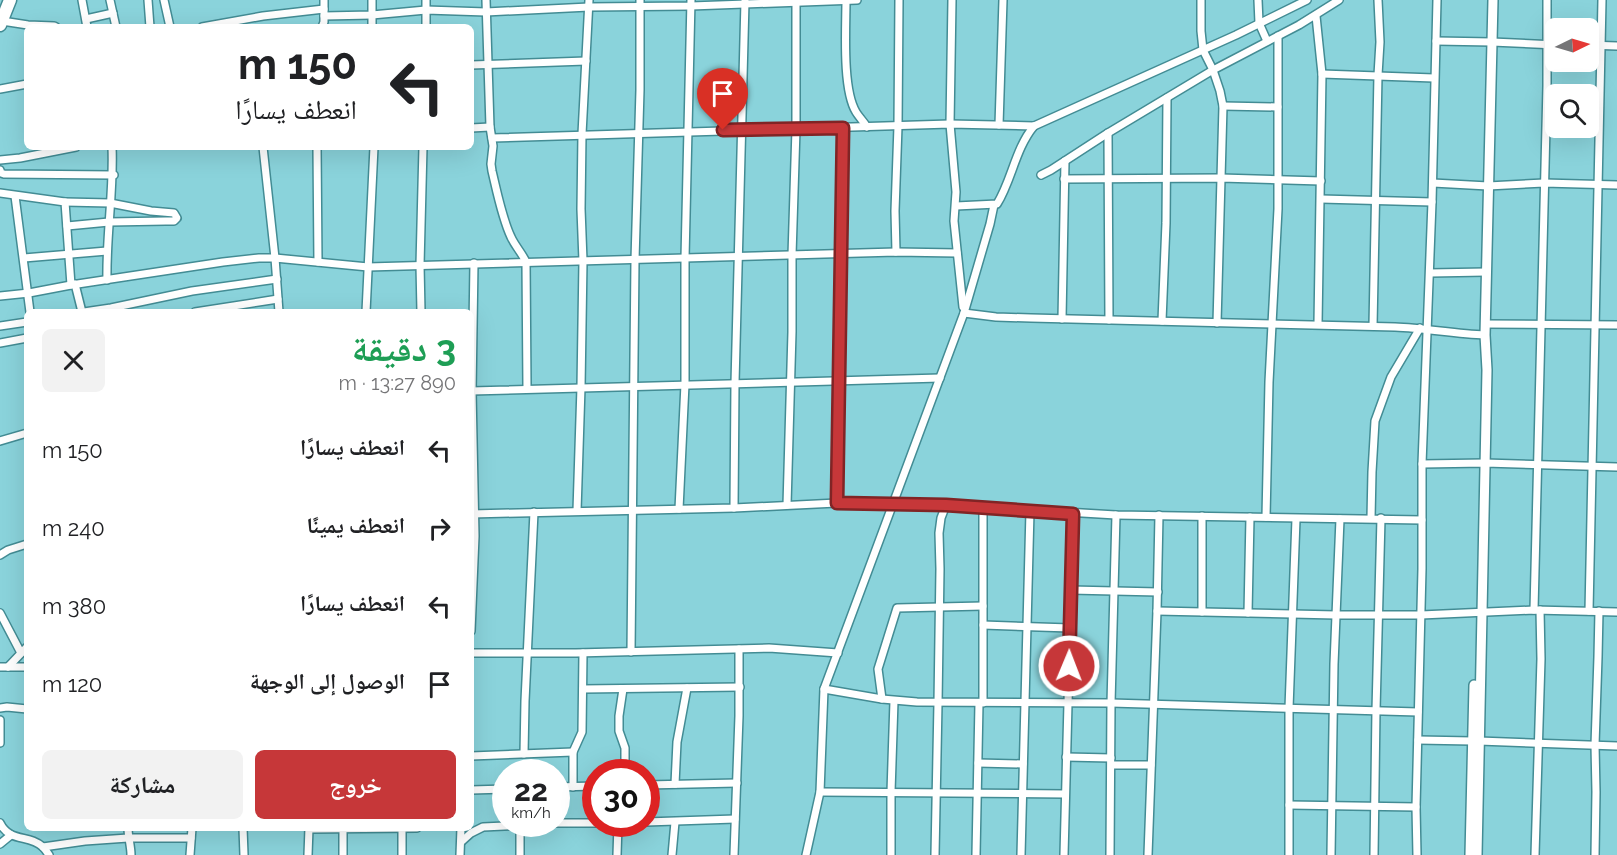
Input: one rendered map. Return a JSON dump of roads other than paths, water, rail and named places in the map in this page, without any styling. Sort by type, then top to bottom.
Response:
[{"type":"highway","points":[[1,23],[10,0]]},
{"type":"street","points":[[82,0],[87,24]]},
{"type":"street","points":[[110,0],[115,24]]},
{"type":"street","points":[[148,0],[150,24]]},
{"type":"street","points":[[164,0],[169,24]]},
{"type":"street","points":[[323,24],[324,0]]},
{"type":"street","points":[[372,0],[372,24]]},
{"type":"street","points":[[426,0],[426,24]]},
{"type":"street","points":[[486,0],[490,127],[493,146],[490,164],[508,230],[526,262],[527,388]]},
{"type":"street","points":[[532,0],[533,10]]},
{"type":"street","points":[[846,0],[848,84],[855,112],[867,127]]},
{"type":"street","points":[[219,24],[263,16],[324,13],[372,15],[426,10],[486,12],[533,10],[589,3],[856,0]]},
{"type":"street","points":[[896,252],[894,211],[898,126],[899,0]]},
{"type":"street","points":[[952,0],[951,124],[956,192],[954,220],[964,313]]},
{"type":"street","points":[[999,125],[1003,0]]},
{"type":"street","points":[[1201,0],[1203,50],[1213,70],[1223,105],[1217,323]]},
{"type":"street","points":[[1258,0],[1259,23],[1267,41]]},
{"type":"street","points":[[492,138],[951,124],[1034,126],[1203,50],[1298,2],[1307,0]]},
{"type":"street","points":[[1041,175],[1213,70],[1316,16],[1339,0]]},
{"type":"street","points":[[1373,326],[1380,42],[1378,0]]},
{"type":"street","points":[[1417,855],[1424,329],[1430,273],[1437,0]]},
{"type":"street","points":[[1470,855],[1480,612],[1480,390],[1485,350],[1493,0]]},
{"type":"street","points":[[1547,0],[1547,18]]},
{"type":"street","points":[[1589,611],[1602,0]]},
{"type":"street","points":[[787,505],[796,129],[796,1]]},
{"type":"street","points":[[734,508],[741,130],[746,2]]},
{"type":"street","points":[[577,511],[583,261],[582,134],[589,3]]},
{"type":"street","points":[[679,509],[685,384],[687,131],[691,3]]},
{"type":"street","points":[[631,652],[640,4]]},
{"type":"street","points":[[86,19],[113,13]]},
{"type":"street","points":[[1316,16],[1322,74],[1318,324]]},
{"type":"street","points":[[1,23],[24,25]]},
{"type":"street","points":[[1266,517],[1271,323],[1278,208],[1278,36]]},
{"type":"street","points":[[1436,41],[1545,45]]},
{"type":"street","points":[[1602,45],[1617,46]]},
{"type":"street","points":[[474,65],[586,61]]},
{"type":"street","points":[[1535,855],[1541,659],[1537,610],[1537,466],[1547,72]]},
{"type":"street","points":[[1322,74],[1434,78]]},
{"type":"street","points":[[0,89],[24,85]]},
{"type":"street","points":[[1162,321],[1167,98]]},
{"type":"street","points":[[1223,105],[1278,107]]},
{"type":"street","points":[[806,855],[819,792],[824,689],[964,313],[994,205],[998,202],[1022,142],[1034,126]]},
{"type":"street","points":[[474,128],[490,127]]},
{"type":"street","points":[[837,503],[843,128]]},
{"type":"street","points":[[1108,133],[1109,320]]},
{"type":"street","points":[[0,160],[61,150]]},
{"type":"street","points":[[107,280],[110,203],[114,176],[112,150]]},
{"type":"street","points":[[263,150],[279,309]]},
{"type":"street","points":[[317,150],[318,262]]},
{"type":"street","points":[[366,309],[374,150]]},
{"type":"street","points":[[421,309],[423,150]]},
{"type":"street","points":[[1062,319],[1065,161]]},
{"type":"street","points":[[0,170],[4,174],[114,176]]},
{"type":"street","points":[[1064,178],[1278,178],[1321,181]]},
{"type":"street","points":[[1433,183],[1488,186],[1544,183],[1617,184]]},
{"type":"street","points":[[0,193],[65,202],[110,203],[174,213],[177,218],[174,221],[109,222],[67,226]]},
{"type":"street","points":[[15,196],[30,309]]},
{"type":"street","points":[[1320,200],[1432,202]]},
{"type":"street","points":[[65,202],[73,284],[82,309]]},
{"type":"street","points":[[956,206],[994,205]]},
{"type":"street","points":[[24,258],[107,251]]},
{"type":"street","points":[[0,296],[223,262],[275,258],[368,267],[896,252],[957,253]]},
{"type":"street","points":[[473,309],[474,263]]},
{"type":"street","points":[[1430,273],[1486,272]]},
{"type":"street","points":[[104,309],[192,291],[277,279]]},
{"type":"street","points":[[214,309],[278,299]]},
{"type":"street","points":[[964,313],[996,317],[1373,326],[1485,335]]},
{"type":"street","points":[[0,326],[24,322]]},
{"type":"street","points":[[1485,324],[1617,325]]},
{"type":"street","points":[[1371,518],[1375,421],[1391,377],[1424,329]]},
{"type":"street","points":[[0,343],[24,339]]},
{"type":"street","points":[[474,391],[940,378]]},
{"type":"street","points":[[0,441],[24,434]]},
{"type":"street","points":[[1422,464],[1481,463],[1617,467]]},
{"type":"street","points":[[474,514],[893,503],[1073,514],[1422,520]]},
{"type":"street","points":[[935,855],[939,533],[946,505]]},
{"type":"street","points":[[976,855],[983,625],[983,507]]},
{"type":"street","points":[[1021,855],[1030,511]]},
{"type":"street","points":[[524,754],[534,512]]},
{"type":"street","points":[[1064,855],[1073,514]]},
{"type":"street","points":[[1110,855],[1116,515]]},
{"type":"street","points":[[1149,855],[1159,515]]},
{"type":"street","points":[[1202,516],[1202,612]]},
{"type":"street","points":[[1248,613],[1250,517]]},
{"type":"street","points":[[1374,855],[1381,518]]},
{"type":"street","points":[[1289,855],[1289,708],[1296,519]]},
{"type":"street","points":[[1331,855],[1333,709],[1340,519]]},
{"type":"street","points":[[0,555],[24,545]]},
{"type":"street","points":[[1071,590],[1158,592]]},
{"type":"street","points":[[882,699],[878,669],[896,611],[900,607],[983,606]]},
{"type":"street","points":[[1157,611],[1336,615],[1421,615],[1537,610],[1617,612]]},
{"type":"street","points":[[1595,855],[1594,746],[1599,611]]},
{"type":"street","points":[[0,614],[21,653]]},
{"type":"street","points":[[983,625],[1070,628]]},
{"type":"street","points":[[734,855],[740,687],[738,649]]},
{"type":"street","points":[[474,653],[804,649],[838,653]]},
{"type":"street","points":[[4,667],[24,650]]},
{"type":"street","points":[[582,787],[573,787],[573,752],[582,732],[583,653]]},
{"type":"street","points":[[4,667],[24,667]]},
{"type":"street","points":[[583,689],[740,687]]},
{"type":"street","points":[[675,784],[677,742],[687,688]]},
{"type":"street","points":[[623,689],[619,731],[625,748],[625,759]]},
{"type":"street","points":[[824,689],[894,701],[938,703],[1111,703],[1418,712]]},
{"type":"street","points":[[891,855],[894,701]]},
{"type":"street","points":[[0,708],[7,706],[24,709]]},
{"type":"street","points":[[0,720],[0,743]]},
{"type":"street","points":[[1418,740],[1617,746]]},
{"type":"street","points":[[1475,741],[1477,855]]},
{"type":"street","points":[[474,756],[573,752]]},
{"type":"street","points":[[1066,757],[1151,765]]},
{"type":"street","points":[[978,763],[1023,764]]},
{"type":"street","points":[[660,785],[737,783]]},
{"type":"street","points":[[474,790],[492,789]]},
{"type":"street","points":[[819,792],[1065,794]]},
{"type":"street","points":[[1289,805],[1416,807]]},
{"type":"street","points":[[660,822],[735,819]]},
{"type":"street","points":[[672,855],[675,822]]},
{"type":"street","points":[[0,823],[11,835],[31,840],[43,847],[49,855]]},
{"type":"street","points":[[461,842],[471,833],[483,827],[492,826]]},
{"type":"street","points":[[128,831],[131,855]]},
{"type":"street","points":[[190,855],[192,831]]},
{"type":"street","points":[[243,831],[244,855]]},
{"type":"street","points":[[308,855],[309,831]]},
{"type":"street","points":[[343,831],[343,855]]},
{"type":"street","points":[[402,831],[402,855]]},
{"type":"street","points":[[460,855],[461,831]]},
{"type":"street","points":[[0,844],[11,835]]},
{"type":"street","points":[[520,855],[522,837]]},
{"type":"street","points":[[618,837],[618,855]]},
{"type":"street","points":[[43,847],[128,838],[191,838]]}]
